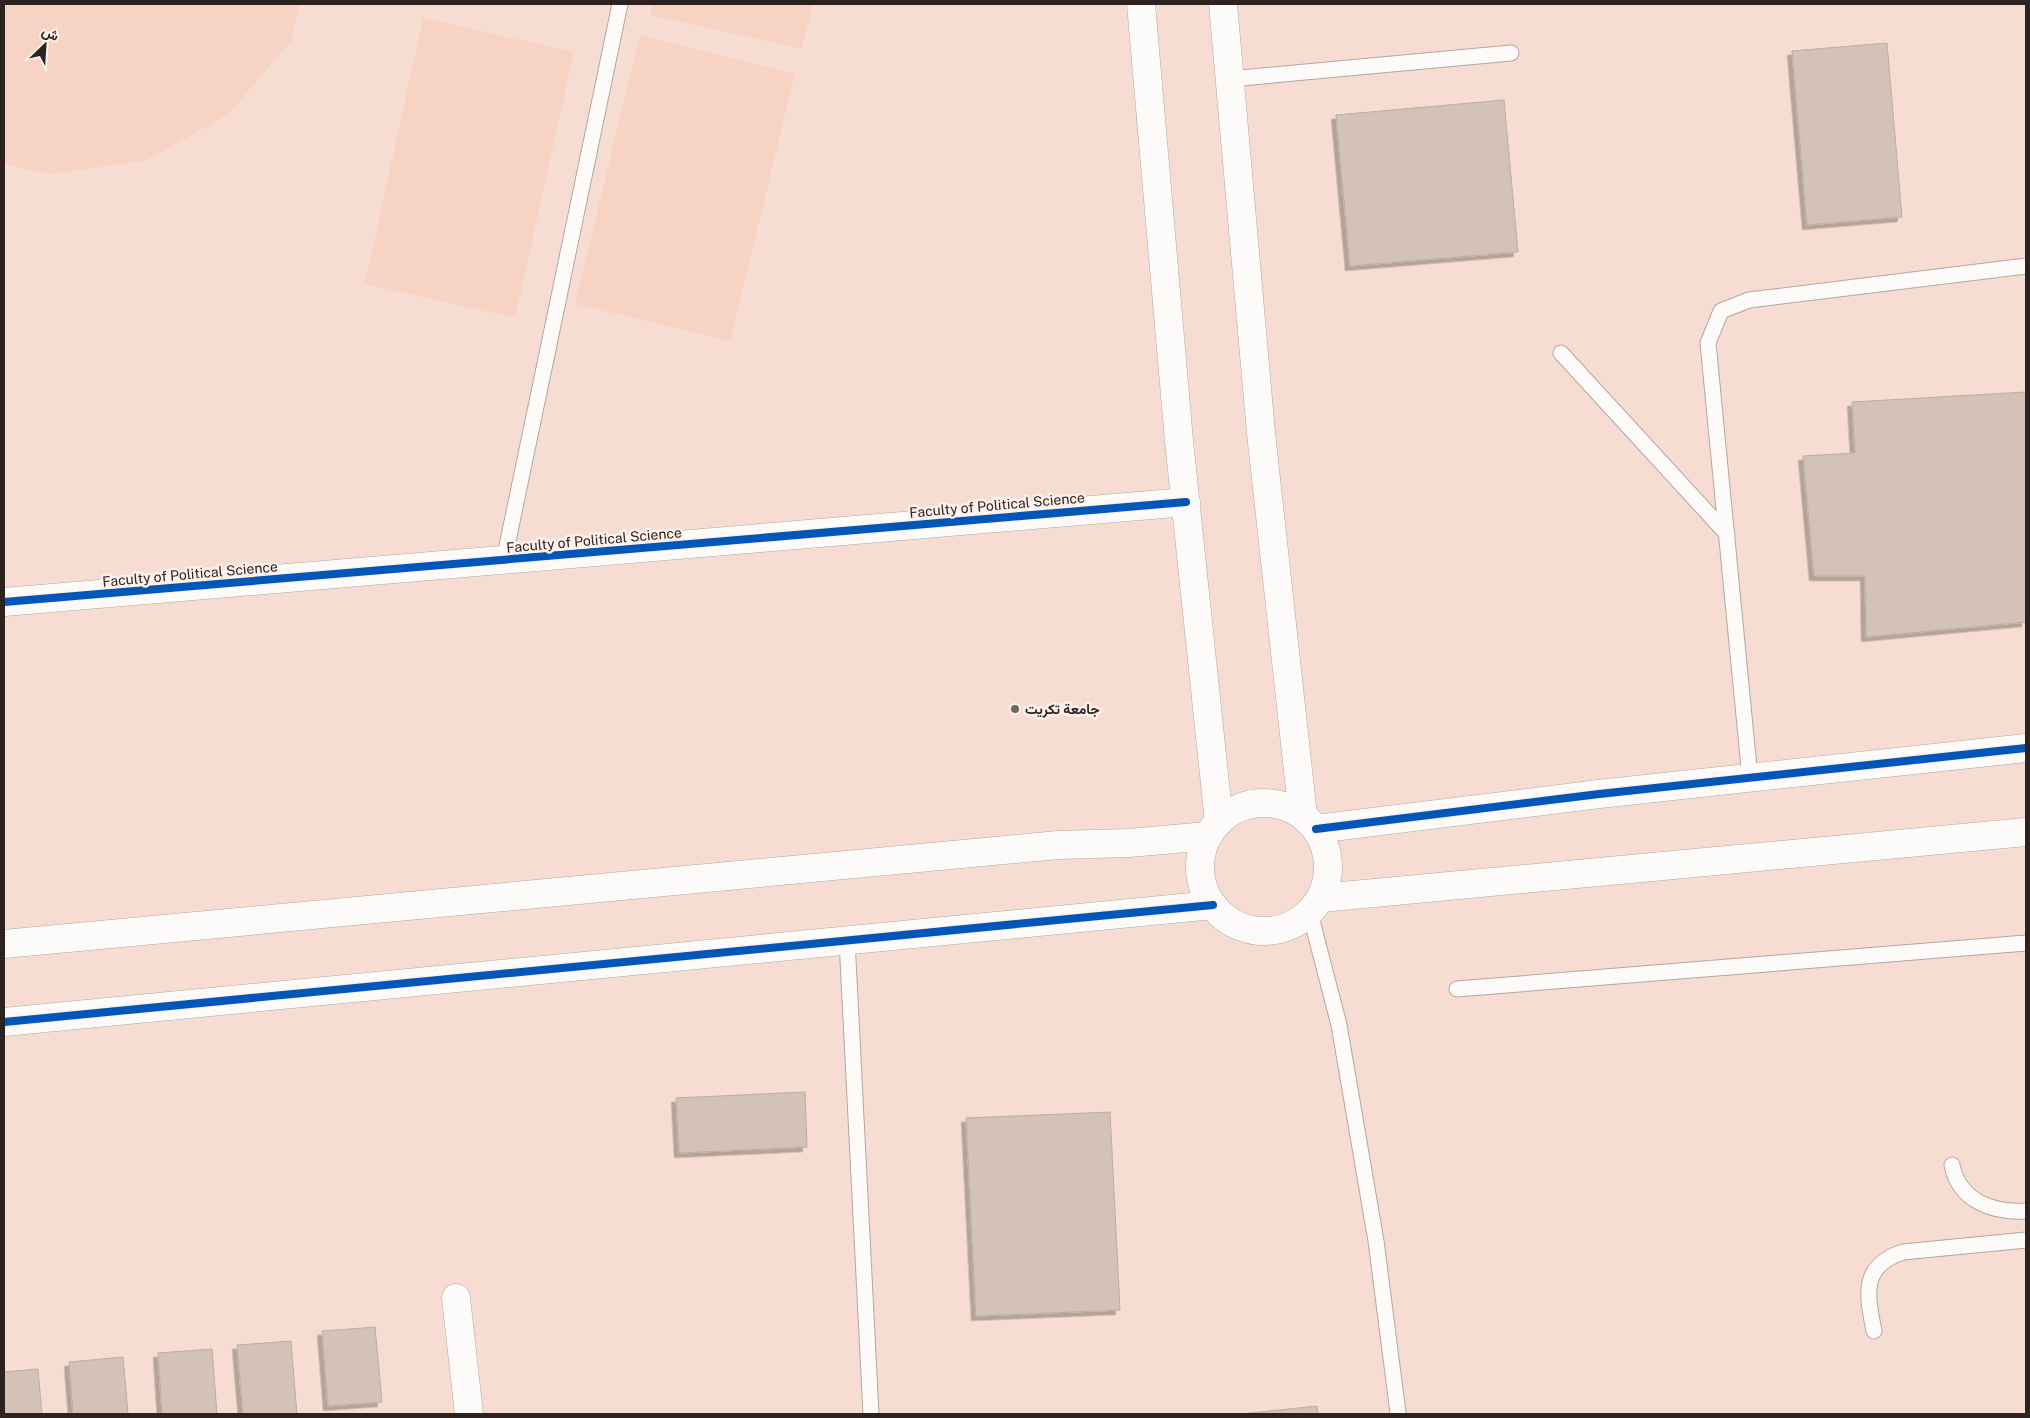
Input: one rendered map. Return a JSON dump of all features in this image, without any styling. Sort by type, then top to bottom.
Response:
[{"type":"street","points":[[1141,4],[1186,502],[1213,829]]},
{"type":"street","points":[[1223,4],[1261,433],[1309,822]]},
{"type":"street","name":"Faculty of Political Science","points":[[4,602],[1186,502]]},
{"type":"street","points":[[1309,822],[1750,778],[2026,748]]},
{"type":"street","points":[[1269,803],[1287,807],[1309,822],[1325,845],[1328,862],[1327,880],[1315,905],[1295,923],[1278,930],[1260,931],[1242,927],[1226,918],[1213,906],[1204,890],[1200,871],[1201,853],[1213,829],[1233,810],[1250,804],[1269,803]]},
{"type":"street","points":[[4,944],[1048,846],[1129,844],[1213,829]]},
{"type":"street","points":[[1315,905],[1759,856],[2026,832]]},
{"type":"street","points":[[4,1022],[1213,906]]},
{"type":"street","points":[[456,1298],[469,1414]]},
{"type":"lane","points":[[504,560],[620,4]]},
{"type":"lane","points":[[1230,79],[1511,53]]},
{"type":"lane","points":[[1750,778],[1708,344],[1721,311],[1749,300],[2026,266]]},
{"type":"lane","points":[[1561,353],[1726,534]]},
{"type":"lane","points":[[1315,905],[1339,1024],[1376,1241],[1398,1413]]},
{"type":"lane","points":[[847,940],[872,1414]]},
{"type":"lane","points":[[1457,989],[2026,943]]},
{"type":"lane","points":[[1952,1165],[1954,1175],[1963,1191],[1978,1203],[1998,1209],[2026,1211]]},
{"type":"lane","points":[[1874,1331],[1867,1294],[1868,1285],[1872,1275],[1885,1260],[1903,1252],[2026,1240]]},
{"type":"shaded area","name":"جامعة تكريت","points":[[4,4],[2026,4],[2026,1414],[4,1414]]},
{"type":"shaded area","points":[[4,4],[299,4],[291,41],[229,114],[145,161],[49,174],[4,164]]},
{"type":"shaded area","points":[[652,4],[813,4],[802,49],[650,15]]},
{"type":"shaded area","points":[[423,18],[574,52],[515,318],[365,284]]},
{"type":"shaded area","points":[[640,35],[795,74],[730,341],[575,304]]},
{"type":"building","points":[[1887,43],[1902,217],[1807,225],[1792,51]]},
{"type":"building","points":[[1504,100],[1518,252],[1350,266],[1336,115]]},
{"type":"building","points":[[2026,392],[2026,622],[1866,637],[1865,576],[1814,576],[1803,456],[1855,453],[1852,402]]},
{"type":"building","points":[[805,1092],[807,1147],[679,1153],[676,1098]]},
{"type":"building","points":[[1110,1112],[1120,1310],[976,1316],[966,1118]]},
{"type":"building","points":[[375,1327],[382,1402],[328,1406],[322,1331]]},
{"type":"building","points":[[291,1341],[297,1414],[243,1414],[237,1345]]},
{"type":"building","points":[[212,1349],[217,1414],[162,1414],[158,1353]]},
{"type":"building","points":[[123,1357],[128,1414],[73,1414],[69,1362]]},
{"type":"building","points":[[38,1369],[42,1414],[4,1414],[4,1372]]},
{"type":"building","points":[[1317,1406],[1318,1414],[1241,1414]]},
{"type":"cycle path","points":[[4,602],[1186,502]]},
{"type":"cycle path","points":[[1316,829],[1599,794],[2026,748]]},
{"type":"cycle path","points":[[4,1022],[1213,905]]},
{"type":"place","name":"جامعة تكريت","points":[[1015,709]]}]
